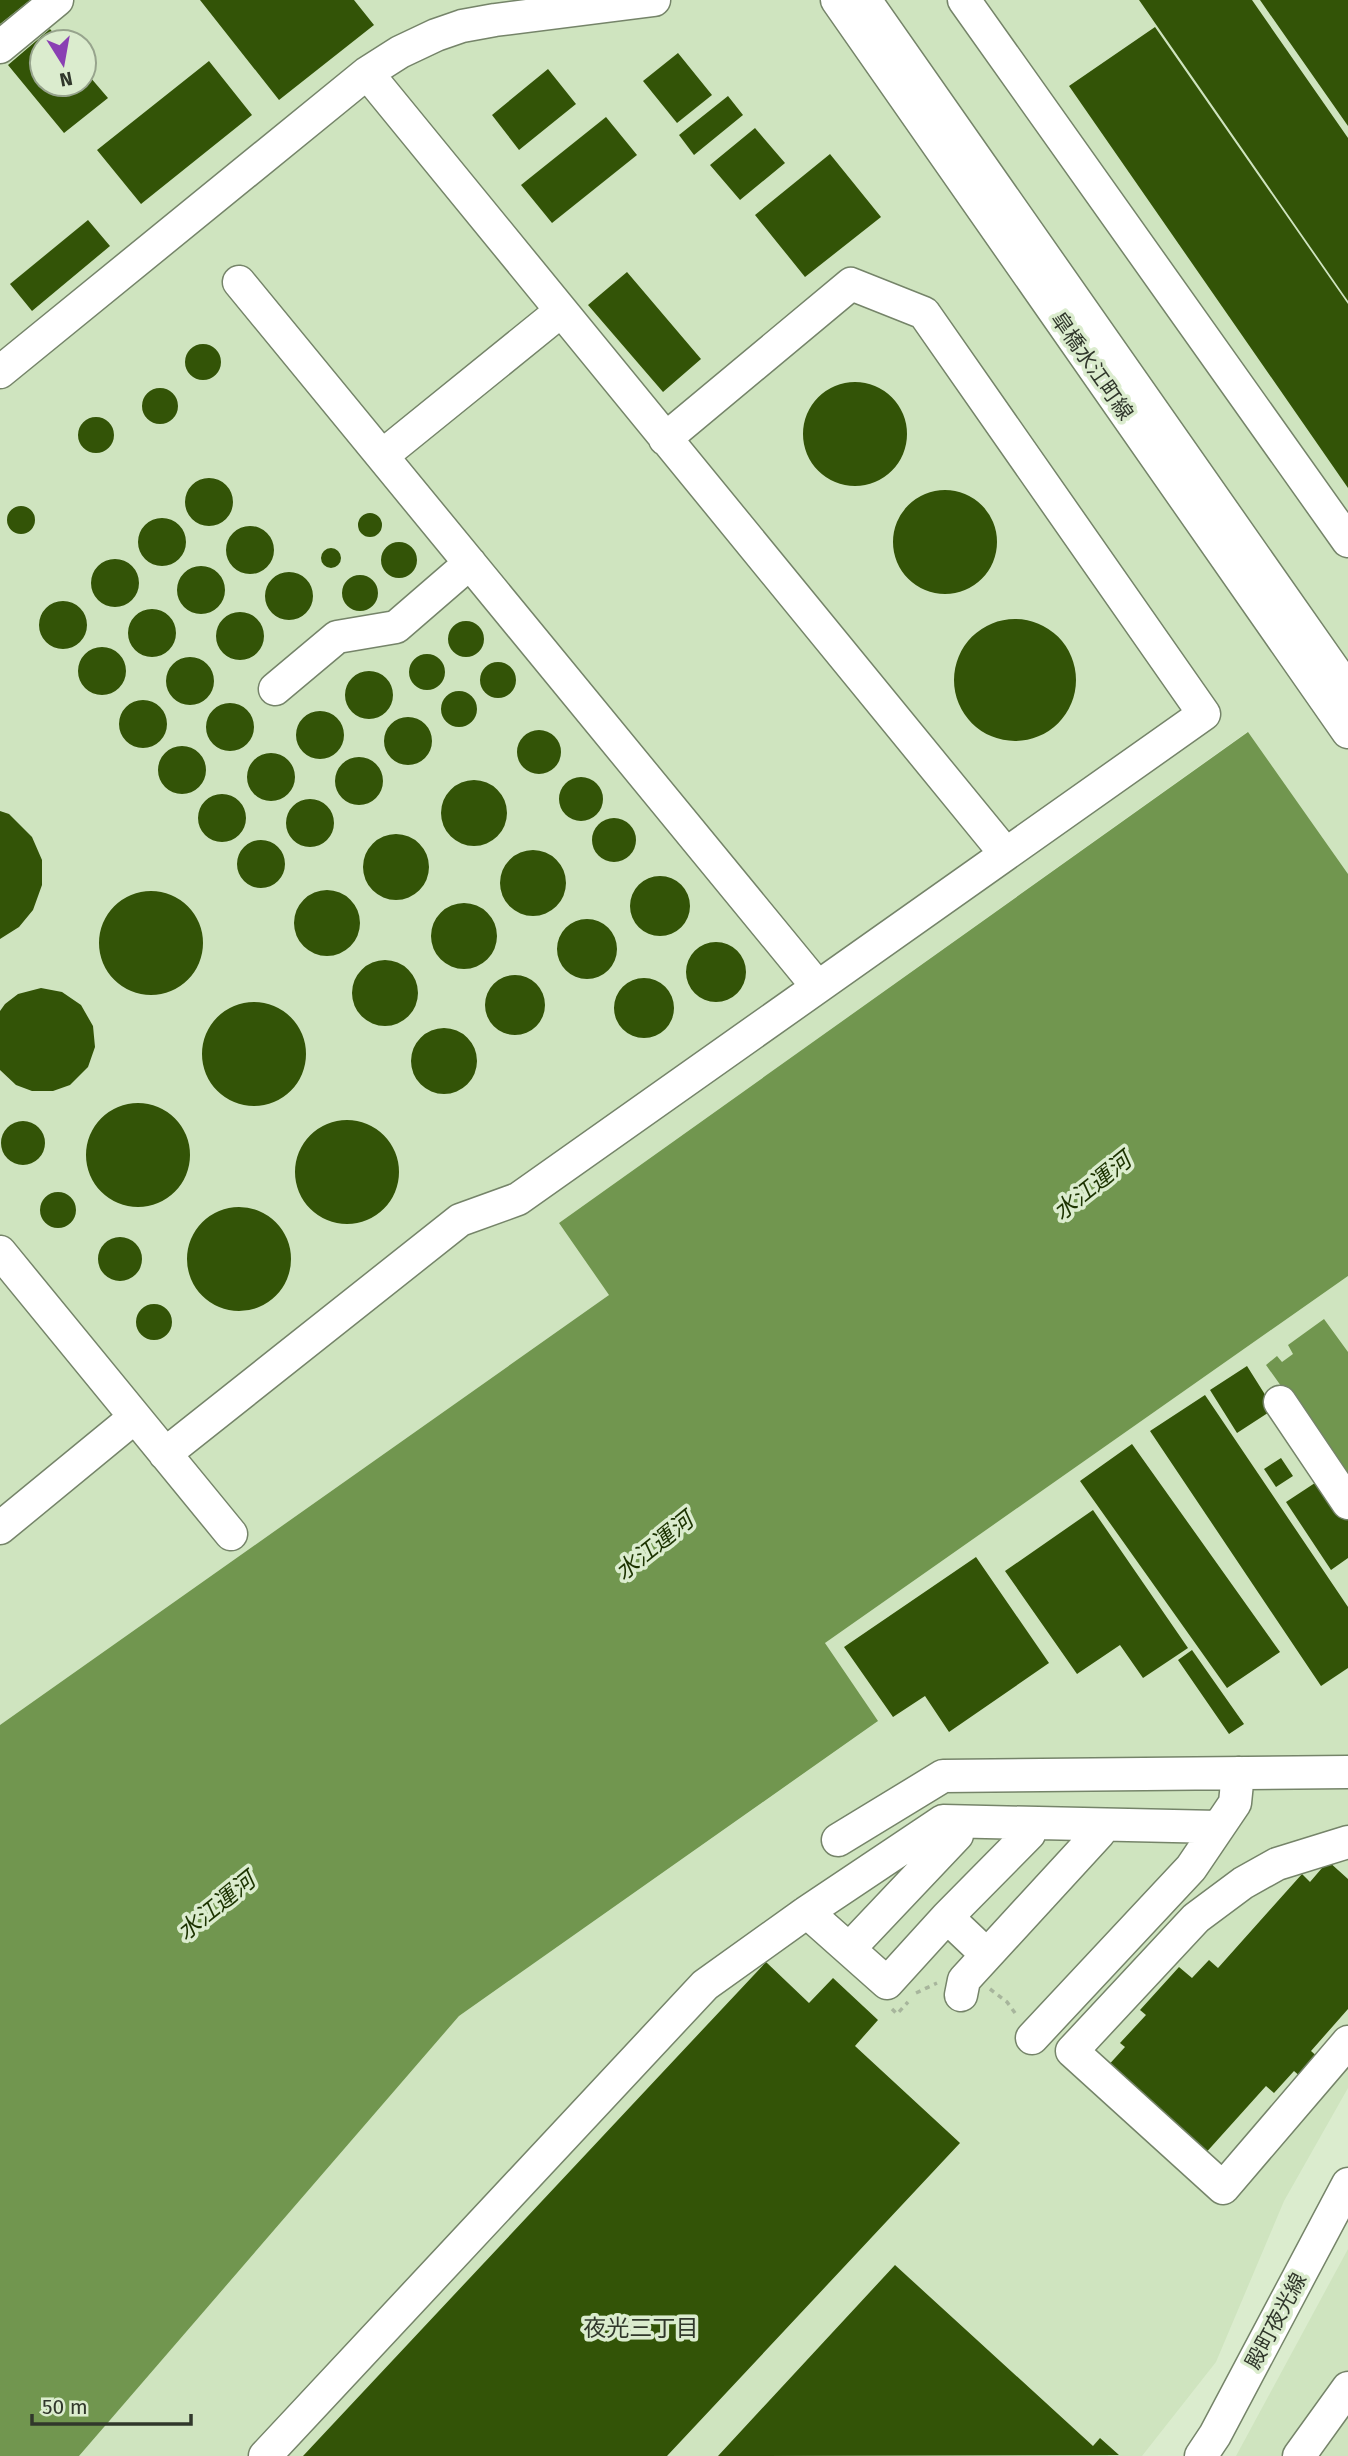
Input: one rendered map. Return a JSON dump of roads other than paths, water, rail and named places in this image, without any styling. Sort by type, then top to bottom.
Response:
[{"type":"street","points":[[0,47],[57,0]]},
{"type":"street","points":[[0,372],[367,73],[400,52],[462,26],[654,0]]},
{"type":"street","name":"皐橋水江町線","points":[[837,0],[1348,732]]},
{"type":"street","name":"皐橋水江町線","points":[[865,0],[1348,690]]},
{"type":"street","points":[[964,0],[1348,541]]},
{"type":"street","points":[[367,73],[1005,853]]},
{"type":"street","points":[[239,282],[817,986]]},
{"type":"street","points":[[165,1454],[460,1220],[518,1199],[1204,714],[924,313],[850,284],[665,439]]},
{"type":"street","points":[[382,456],[561,311]]},
{"type":"street","points":[[275,689],[337,637],[396,626],[470,563]]},
{"type":"street","points":[[0,1252],[231,1534]]},
{"type":"street","points":[[1280,1402],[1348,1503]]},
{"type":"street","points":[[0,1528],[135,1417]]},
{"type":"street","points":[[838,1840],[943,1776],[1348,1772]]},
{"type":"street","points":[[1026,2029],[1191,1868],[1235,1802],[1238,1773]]},
{"type":"street","points":[[265,2456],[705,1985],[807,1912],[943,1821],[1218,1827]]},
{"type":"street","points":[[849,1949],[957,1835],[958,1822]]},
{"type":"street","points":[[807,1912],[887,1983],[1029,1834],[1028,1823]]},
{"type":"street","points":[[976,1992],[964,1980],[1099,1832],[1101,1825]]},
{"type":"street","points":[[1348,1842],[1277,1864],[1243,1883],[1196,1918],[1072,2050],[1223,2188],[1348,2042]]},
{"type":"street","points":[[947,1917],[986,1954]]},
{"type":"street","name":"殿町夜光線","points":[[1200,2456],[1216,2435],[1348,2184]]},
{"type":"street","points":[[1299,2456],[1348,2388]]},
{"type":"water","name":"水江運河","points":[[1248,732],[1348,874],[1348,1276],[825,1643],[878,1721],[459,2016],[79,2456],[0,2456],[0,1725],[609,1295],[559,1223]]},
{"type":"water","points":[[1324,1319],[1348,1352],[1348,1480],[1266,1365],[1277,1356],[1282,1362],[1293,1354],[1288,1345]]},
{"type":"district","name":"夜光三丁目","points":[[641,2328]]}]
